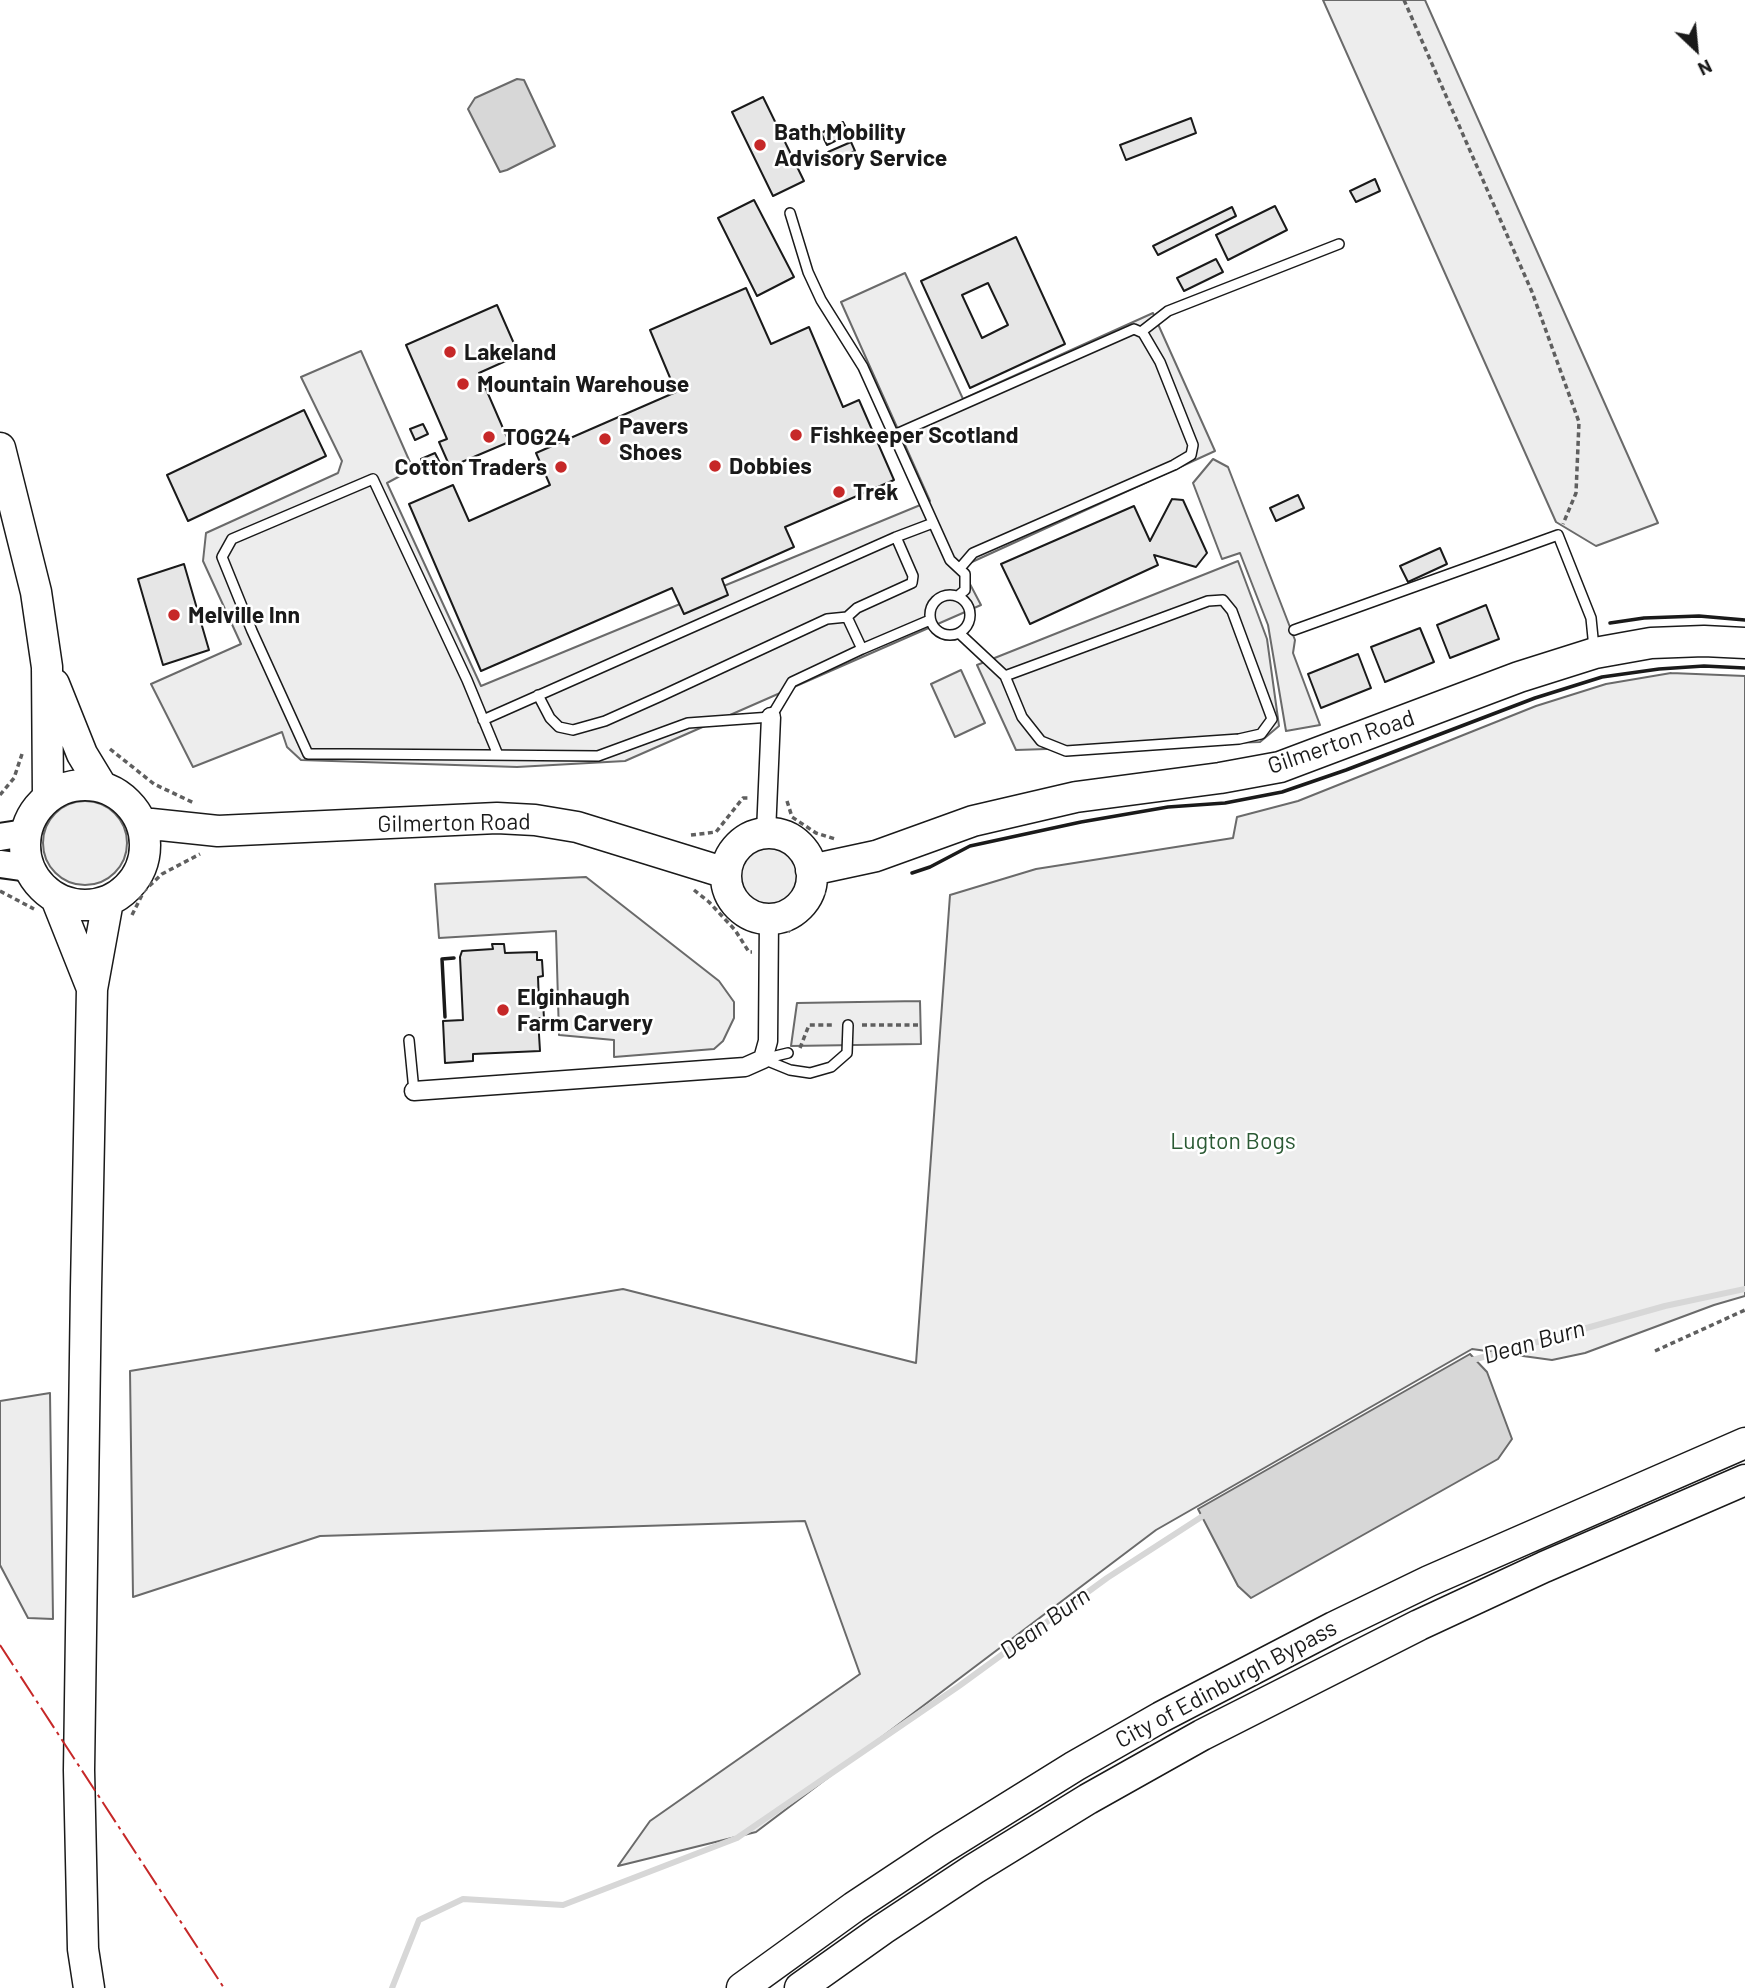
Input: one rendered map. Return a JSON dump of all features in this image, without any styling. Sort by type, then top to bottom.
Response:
[{"type":"main road","points":[[0,448],[36,592],[47,667],[48,797]]},
{"type":"main road","name":"Gilmerton Road","points":[[819,880],[972,821],[1076,797],[1220,778],[1280,767],[1519,677],[1595,653],[1651,643],[1745,643]]},
{"type":"main road","points":[[47,667],[82,754],[102,787]]},
{"type":"main road","points":[[89,1988],[83,1948],[79,1770],[92,989],[120,908],[140,872],[146,840],[142,823],[126,800],[88,783],[60,789],[48,797],[13,835],[24,851],[14,866],[40,886],[45,904],[92,989]]},
{"type":"main road","name":"Gilmerton Road","points":[[144,858],[213,841],[498,818],[535,820],[577,827],[726,873]]},
{"type":"main road","name":"Gilmerton Road","points":[[142,823],[213,841]]},
{"type":"main road","points":[[766,833],[791,839],[800,847],[819,880],[811,884],[806,898],[796,909],[784,917],[769,919],[755,917],[743,911],[727,888],[726,873],[734,850],[754,836],[766,833]]},
{"type":"main road","points":[[45,904],[120,908]]},
{"type":"main road","name":"City of Edinburgh Bypass","points":[[742,1988],[943,1847],[1074,1766],[1161,1717],[1429,1580],[1745,1443]]},
{"type":"main road","name":"City of Edinburgh Bypass","points":[[800,1988],[974,1869],[1088,1799],[1202,1735],[1419,1625],[1544,1567],[1745,1480]]},
{"type":"street","points":[[766,833],[771,717]]},
{"type":"street","points":[[414,1091],[745,1067],[763,1059],[768,1041],[769,919]]},
{"type":"lane","points":[[790,213],[808,272],[821,300],[863,367],[950,561],[965,574],[965,590],[958,596]]},
{"type":"lane","points":[[1141,332],[1168,311],[1339,244]]},
{"type":"lane","points":[[894,435],[1134,329],[1143,332],[1160,362],[1193,445],[1191,455],[1174,466],[973,553],[961,570]]},
{"type":"lane","points":[[498,755],[401,535],[373,479],[232,539],[222,557],[252,631],[308,754],[498,755],[598,755],[688,723],[771,717],[792,682],[930,620]]},
{"type":"lane","points":[[483,720],[933,523]]},
{"type":"lane","points":[[1294,631],[1558,535],[1591,618],[1595,653]]},
{"type":"lane","points":[[538,695],[550,718],[559,727],[573,730],[605,721],[827,619],[847,617],[857,608],[912,583],[913,576],[897,537]]},
{"type":"lane","points":[[946,594],[958,596],[968,605],[970,618],[959,633],[941,633],[930,620],[931,607],[939,597],[946,594]]},
{"type":"lane","points":[[959,633],[1005,676],[1022,717],[1041,741],[1066,751],[1240,739],[1261,734],[1272,719],[1232,611],[1223,600],[1208,601],[1005,676]]},
{"type":"lane","points":[[847,617],[862,649]]},
{"type":"lane","points":[[763,1059],[790,1070],[810,1073],[831,1067],[847,1053],[848,1025]]},
{"type":"lane","points":[[408,1040],[414,1091]]},
{"type":"lane","points":[[763,1059],[788,1053]]},
{"type":"path","points":[[1404,0],[1532,292],[1579,422],[1576,493],[1558,535]]},
{"type":"path","points":[[120,908],[162,874],[213,841]]},
{"type":"path","points":[[692,889],[709,902],[735,930],[749,953],[769,952],[780,951],[781,942],[819,880]]},
{"type":"path","points":[[0,891],[45,904]]},
{"type":"path","points":[[1655,1351],[1745,1310]]},
{"type":"shaded area","points":[[1323,0],[1425,0],[1658,523],[1596,546],[1556,522]]},
{"type":"shaded area","points":[[517,79],[524,80],[555,146],[500,172],[468,109],[475,98]]},
{"type":"shaded area","points":[[905,273],[963,399],[1153,313],[1215,451],[961,567],[981,605],[625,761],[517,767],[301,760],[287,747],[282,732],[193,767],[151,684],[241,644],[203,561],[206,533],[338,473],[342,461],[301,377],[361,351],[413,469],[387,483],[481,686],[930,501],[841,302]]},
{"type":"shaded area","points":[[1213,459],[1228,467],[1295,640],[1293,653],[1320,725],[1286,731],[1268,625],[1240,553],[1222,559],[1193,483]]},
{"type":"shaded area","points":[[1238,561],[1267,639],[1279,726],[1260,742],[1016,750],[977,665]]},
{"type":"shaded area","points":[[961,670],[985,723],[955,737],[931,684]]},
{"type":"shaded area","name":"Lugton Bogs","points":[[1671,673],[1745,676],[1745,1296],[1585,1353],[1552,1360],[1472,1349],[1156,1530],[756,1832],[618,1866],[650,1821],[860,1674],[805,1521],[320,1536],[133,1597],[130,1371],[623,1289],[916,1363],[950,895],[1036,869],[1233,838],[1237,817],[1298,801],[1536,706],[1606,684]]},
{"type":"shaded area","points":[[77,801],[93,801],[109,808],[120,819],[127,835],[124,859],[115,873],[93,885],[77,885],[61,878],[50,867],[43,851],[43,835],[50,819],[61,808]]},
{"type":"shaded area","points":[[768,846],[789,855],[798,876],[789,897],[768,906],[747,897],[738,876],[747,855]]},
{"type":"shaded area","points":[[586,877],[719,981],[734,1002],[734,1018],[723,1041],[714,1049],[614,1057],[614,1040],[559,1035],[556,931],[439,938],[435,884]]},
{"type":"shaded area","points":[[920,1001],[921,1044],[791,1046],[797,1003]]},
{"type":"shaded area","points":[[1470,1354],[1487,1372],[1512,1439],[1498,1459],[1251,1598],[1238,1586],[1198,1509]]},
{"type":"shaded area","points":[[50,1393],[53,1619],[28,1618],[0,1565],[0,1401]]},
{"type":"building","points":[[763,97],[804,181],[773,196],[732,112]]},
{"type":"building","points":[[1191,118],[1196,133],[1126,160],[1120,145]]},
{"type":"building","points":[[843,122],[849,134],[827,145],[821,133]]},
{"type":"building","points":[[851,142],[855,151],[833,162],[828,152]]},
{"type":"building","points":[[1375,179],[1380,191],[1356,202],[1350,191]]},
{"type":"building","points":[[754,200],[794,277],[757,296],[718,218]]},
{"type":"building","points":[[1275,206],[1287,230],[1228,260],[1216,235]]},
{"type":"building","points":[[1232,207],[1236,216],[1158,255],[1153,246]]},
{"type":"building","points":[[1016,237],[1065,344],[970,388],[921,281]],"holes":[[[988,283],[1008,325],[982,338],[962,295]]]},
{"type":"building","points":[[1216,259],[1223,272],[1184,291],[1177,278]]},
{"type":"building","name":"Dobbies","points":[[746,288],[771,344],[809,327],[843,407],[859,400],[894,480],[785,527],[794,547],[722,579],[728,595],[684,614],[672,588],[481,671],[409,504],[453,485],[469,521],[550,485],[536,453],[676,392],[650,330]]},
{"type":"building","points":[[497,305],[519,355],[479,373],[509,442],[450,467],[439,442],[447,439],[406,345]]},
{"type":"building","points":[[304,410],[326,456],[188,521],[167,475]]},
{"type":"building","points":[[423,424],[428,434],[415,440],[410,429]]},
{"type":"building","points":[[435,453],[441,465],[426,472],[421,459]]},
{"type":"building","points":[[1298,495],[1304,508],[1276,521],[1270,508]]},
{"type":"building","points":[[1172,499],[1183,500],[1207,553],[1196,567],[1154,555],[1158,565],[1030,624],[1001,564],[1134,506],[1150,541]]},
{"type":"building","points":[[1440,548],[1447,564],[1408,582],[1400,566]]},
{"type":"building","name":"Melville Inn","points":[[184,564],[209,650],[163,665],[138,579]]},
{"type":"building","points":[[1486,605],[1499,639],[1450,658],[1437,625]]},
{"type":"building","points":[[1420,628],[1434,662],[1385,682],[1371,647]]},
{"type":"building","points":[[1358,654],[1371,688],[1321,708],[1308,674]]},
{"type":"building","name":"Elginhaugh Farm Carvery","points":[[492,944],[504,944],[505,953],[537,952],[537,960],[542,960],[543,976],[538,977],[539,1003],[543,1003],[544,1018],[538,1018],[540,1051],[473,1054],[473,1061],[445,1063],[443,1021],[463,1020],[462,951],[493,949]]},
{"type":"waterway","name":"Dean Burn","points":[[1469,1361],[1665,1306],[1745,1289]]},
{"type":"waterway","name":"Dean Burn","points":[[392,1988],[419,1920],[463,1899],[563,1905],[737,1838],[959,1686],[1107,1578],[1209,1512]]},
{"type":"wall","points":[[1610,623],[1644,618],[1699,616],[1745,620]]},
{"type":"wall","points":[[912,873],[930,867],[970,846],[1081,822],[1168,807],[1225,803],[1282,792],[1535,698],[1602,677],[1704,666],[1745,668]]},
{"type":"wall","points":[[445,1017],[442,959],[454,958]]},
{"type":"power","points":[[0,1645],[224,1988]]},
{"type":"place","name":"Bath Mobility Advisory Service","points":[[760,145]]},
{"type":"place","name":"Lakeland","points":[[450,352]]},
{"type":"place","name":"Mountain Warehouse","points":[[463,384]]},
{"type":"place","name":"Fishkeeper Scotland","points":[[796,435]]},
{"type":"place","name":"TOG24","points":[[489,437]]},
{"type":"place","name":"Pavers Shoes","points":[[605,439]]},
{"type":"place","name":"Dobbies","points":[[715,466]]},
{"type":"place","name":"Cotton Traders","points":[[561,467]]},
{"type":"place","name":"Trek","points":[[839,492]]},
{"type":"place","name":"Melville Inn","points":[[174,615]]},
{"type":"place","name":"Elginhaugh Farm Carvery","points":[[503,1010]]}]
